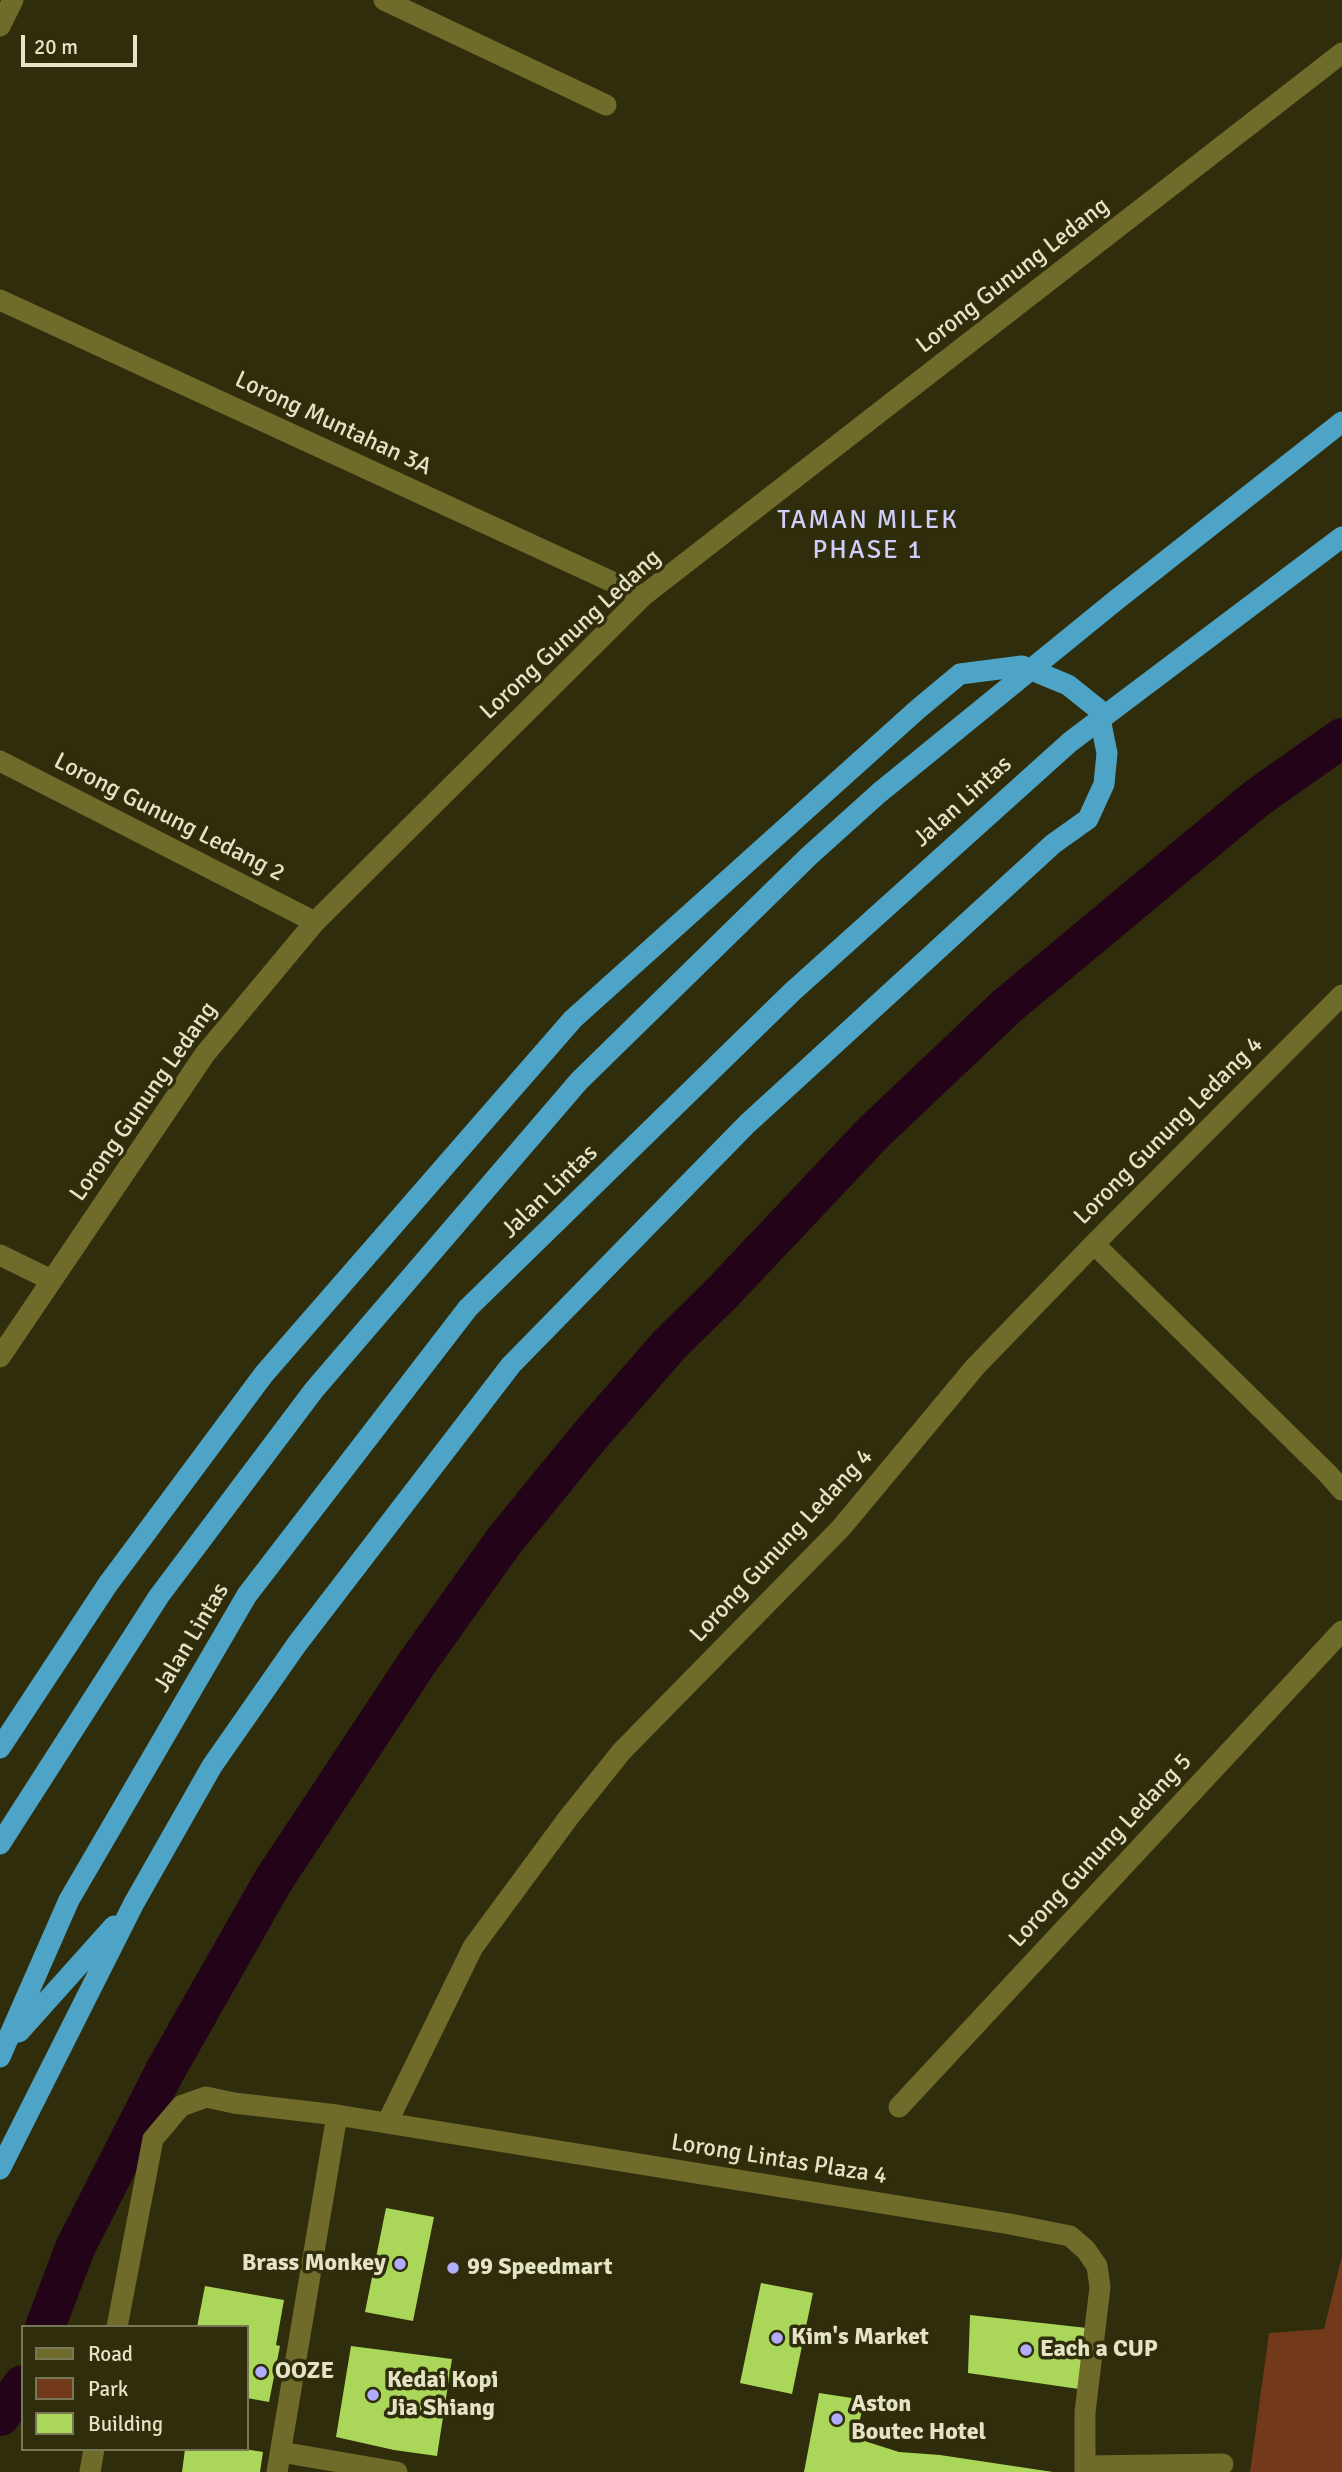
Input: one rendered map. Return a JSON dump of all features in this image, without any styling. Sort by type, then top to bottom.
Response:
[{"type":"highway","name":"Jalan Lintas","points":[[0,1844],[159,1596],[314,1390],[579,1081],[809,856],[879,793],[1115,601],[1342,422]]},
{"type":"highway","name":"Jalan Lintas","points":[[2,2053],[69,1900],[247,1595],[468,1308],[792,992],[1070,742],[1342,537]]},
{"type":"highway","points":[[0,1748],[108,1584],[264,1374],[573,1019],[960,674],[1022,666],[1068,685],[1098,709],[1107,753],[1104,784],[1088,819],[1053,844],[747,1124],[511,1365],[297,1644],[212,1766],[134,1903],[0,2169]]},
{"type":"highway","points":[[2,2053],[134,1903]]},
{"type":"street","points":[[0,26],[13,0]]},
{"type":"street","points":[[384,0],[606,105]]},
{"type":"street","name":"Lorong Gunung Ledang","points":[[0,1357],[205,1054],[315,922],[643,596],[1342,53]]},
{"type":"street","name":"Lorong Muntahan 3A","points":[[0,300],[643,596]]},
{"type":"street","name":"Lorong Gunung Ledang 2","points":[[0,761],[315,922]]},
{"type":"street","name":"Lorong Gunung Ledang 4","points":[[387,2123],[473,1947],[622,1751],[841,1528],[975,1367],[1342,995]]},
{"type":"street","points":[[1094,1244],[1342,1490]]},
{"type":"street","points":[[0,1255],[51,1280]]},
{"type":"street","name":"Lorong Gunung Ledang 5","points":[[899,2107],[1342,1631]]},
{"type":"street","name":"Lorong Lintas Plaza 4","points":[[117,2325],[153,2139],[181,2106],[206,2097],[234,2103],[337,2115],[1070,2236],[1086,2250],[1097,2266],[1100,2287],[1086,2412],[1085,2469]]},
{"type":"street","points":[[337,2115],[279,2462],[397,2472]]},
{"type":"street","points":[[90,2472],[94,2451]]},
{"type":"street","points":[[1085,2469],[1223,2464]]},
{"type":"green space","points":[[1342,2256],[1342,2472],[1250,2472],[1269,2333],[1324,2329]]},
{"type":"building","name":"Brass Monkey","points":[[386,2208],[434,2217],[413,2321],[365,2312]]},
{"type":"building","name":"Kim's Market","points":[[761,2283],[813,2293],[792,2394],[740,2383]]},
{"type":"building","points":[[205,2286],[284,2300],[276,2345],[280,2346],[269,2402],[248,2398],[248,2325],[197,2325]]},
{"type":"building","name":"Each a CUP","points":[[970,2315],[1087,2328],[1079,2389],[968,2373]]},
{"type":"building","points":[[351,2346],[452,2359],[437,2456],[336,2437]]},
{"type":"building","name":"Aston Boutec Hotel","points":[[819,2393],[865,2400],[855,2438],[899,2452],[940,2455],[1053,2472],[804,2472]]},
{"type":"building","points":[[248,2450],[263,2452],[260,2472],[182,2472],[185,2451]]},
{"type":"waterway","points":[[46,2325],[75,2248],[165,2071],[273,1881],[417,1663],[504,1541],[670,1344],[722,1293],[873,1133],[1007,1006],[1257,798],[1342,738]]},
{"type":"waterway","points":[[0,2416],[21,2388]]},
{"type":"place","name":"Brass Monkey","points":[[400,2264]]},
{"type":"place","name":"99 Speedmart","points":[[453,2268]]},
{"type":"place","name":"Kim's Market","points":[[777,2338]]},
{"type":"place","name":"Each a CUP","points":[[1026,2350]]},
{"type":"place","name":"OOZE","points":[[261,2372]]},
{"type":"place","name":"Kedai Kopi Jia Shiang","points":[[373,2395]]},
{"type":"place","name":"Aston Boutec Hotel","points":[[837,2419]]},
{"type":"district","name":"TAMAN MILEK PHASE 1","points":[[868,536]]}]
